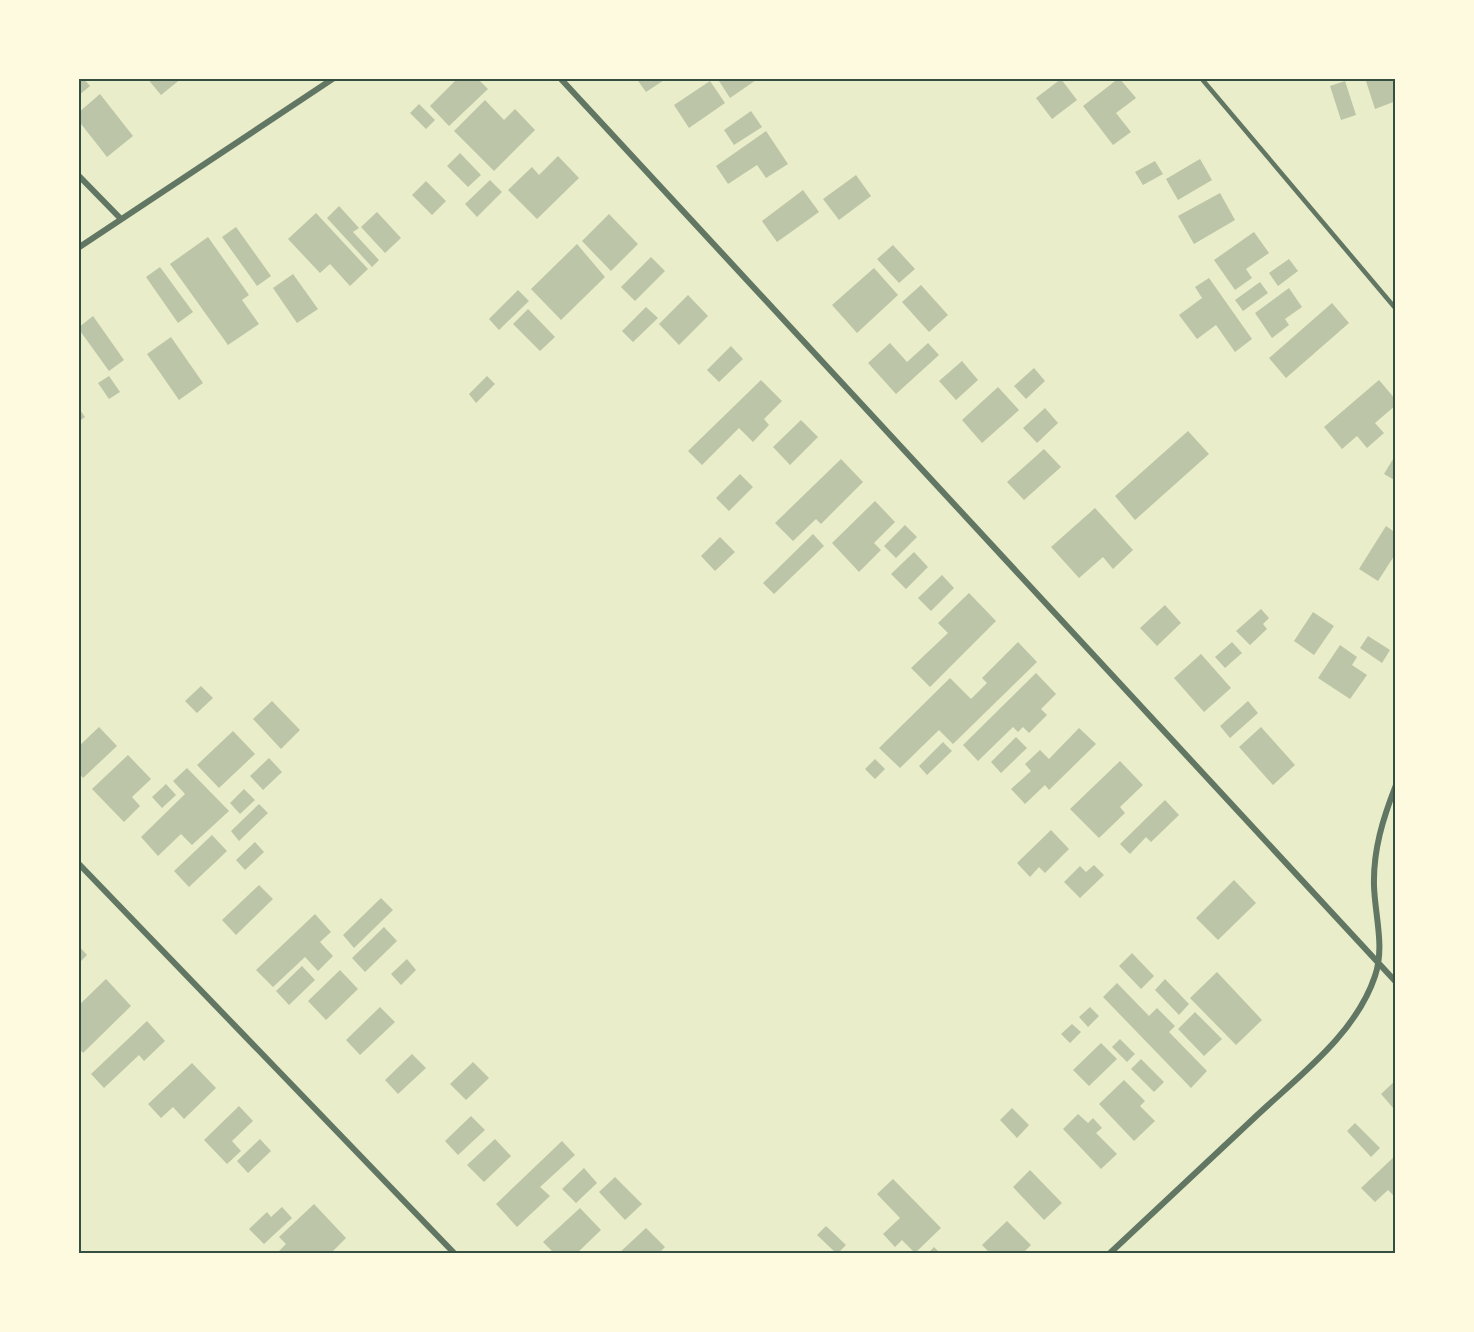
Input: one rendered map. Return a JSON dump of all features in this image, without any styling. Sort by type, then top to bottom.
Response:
[{"type":"street","points":[[78,248],[334,78]]},
{"type":"street","points":[[560,78],[1396,982]]},
{"type":"street","points":[[78,175],[121,219]]},
{"type":"street","points":[[1109,1254],[1349,1026],[1366,998],[1378,962],[1380,942],[1374,863],[1382,821],[1396,785]]},
{"type":"street","points":[[78,863],[455,1254]]},
{"type":"lane","points":[[1201,78],[1396,309]]},
{"type":"building","points":[[78,78],[83,78],[90,86],[78,96]]},
{"type":"building","points":[[147,78],[182,78],[161,95]]},
{"type":"building","points":[[458,78],[477,78],[488,89],[449,126],[430,106]]},
{"type":"building","points":[[636,78],[667,78],[646,92]]},
{"type":"building","points":[[724,78],[759,78],[730,98],[719,81]]},
{"type":"building","points":[[1119,78],[1136,98],[1116,113],[1131,132],[1113,145],[1083,106]]},
{"type":"building","points":[[1365,78],[1396,78],[1396,101],[1375,109]]},
{"type":"building","points":[[1061,79],[1077,100],[1052,119],[1036,98]]},
{"type":"building","points":[[710,81],[725,103],[689,128],[674,105]]},
{"type":"building","points":[[1345,81],[1356,115],[1341,120],[1330,86]]},
{"type":"building","points":[[100,94],[133,136],[107,157],[78,120],[78,113]]},
{"type":"building","points":[[485,100],[504,120],[515,109],[535,130],[494,171],[454,131]]},
{"type":"building","points":[[419,104],[435,120],[426,129],[410,113]]},
{"type":"building","points":[[751,111],[762,127],[734,145],[724,130]]},
{"type":"building","points":[[766,131],[788,164],[766,178],[757,165],[728,184],[716,166]]},
{"type":"building","points":[[460,153],[481,175],[468,187],[447,166]]},
{"type":"building","points":[[558,156],[579,178],[537,219],[508,190],[532,167],[539,175]]},
{"type":"building","points":[[1200,159],[1212,180],[1178,200],[1166,179]]},
{"type":"building","points":[[1155,161],[1163,174],[1143,185],[1135,172]]},
{"type":"building","points":[[856,175],[871,196],[839,220],[823,199]]},
{"type":"building","points":[[490,180],[502,192],[477,217],[465,204]]},
{"type":"building","points":[[426,181],[446,201],[432,215],[412,195]]},
{"type":"building","points":[[803,190],[819,212],[777,242],[762,221]]},
{"type":"building","points":[[1220,193],[1235,220],[1194,244],[1178,216]]},
{"type":"building","points":[[339,206],[359,228],[353,232],[379,260],[372,267],[327,218]]},
{"type":"building","points":[[377,212],[401,238],[385,253],[361,227]]},
{"type":"building","points":[[316,213],[368,269],[350,286],[330,264],[320,273],[288,239]]},
{"type":"building","points":[[609,214],[638,244],[611,271],[582,241]]},
{"type":"building","points":[[236,227],[271,276],[257,286],[222,237]]},
{"type":"building","points":[[1254,232],[1269,253],[1246,269],[1252,278],[1235,290],[1214,260]]},
{"type":"building","points":[[208,237],[249,295],[242,300],[259,324],[228,345],[170,264]]},
{"type":"building","points":[[577,244],[605,277],[561,320],[531,289]]},
{"type":"building","points":[[893,245],[915,269],[899,283],[877,259]]},
{"type":"building","points":[[651,257],[665,271],[635,301],[621,287]]},
{"type":"building","points":[[1289,259],[1298,271],[1278,286],[1269,273]]},
{"type":"building","points":[[160,267],[193,312],[178,323],[146,277]]},
{"type":"building","points":[[874,268],[898,295],[857,333],[832,305]]},
{"type":"building","points":[[293,274],[318,309],[297,323],[273,288]]},
{"type":"building","points":[[1209,278],[1252,339],[1235,352],[1216,325],[1197,339],[1179,315],[1202,298],[1195,287]]},
{"type":"building","points":[[1260,282],[1268,293],[1243,311],[1235,300]]},
{"type":"building","points":[[921,285],[948,315],[929,332],[902,302]]},
{"type":"building","points":[[1289,288],[1302,307],[1285,319],[1289,325],[1272,338],[1255,313]]},
{"type":"building","points":[[518,290],[529,301],[499,330],[489,319]]},
{"type":"building","points":[[688,295],[708,316],[679,345],[659,324]]},
{"type":"building","points":[[1332,303],[1349,323],[1286,378],[1269,358]]},
{"type":"building","points":[[646,307],[658,318],[633,342],[622,331]]},
{"type":"building","points":[[528,309],[555,337],[540,351],[513,324]]},
{"type":"building","points":[[93,316],[124,360],[109,371],[78,328]]},
{"type":"building","points":[[171,337],[203,383],[179,400],[147,354]]},
{"type":"building","points":[[890,343],[907,362],[928,343],[939,355],[896,394],[868,363]]},
{"type":"building","points":[[731,346],[743,359],[719,382],[707,370]]},
{"type":"building","points":[[962,361],[978,380],[956,400],[939,381]]},
{"type":"building","points":[[1034,368],[1045,381],[1026,399],[1014,386]]},
{"type":"building","points":[[109,376],[120,392],[109,399],[98,383]]},
{"type":"building","points":[[487,376],[495,384],[476,403],[469,394]]},
{"type":"building","points":[[761,380],[782,401],[764,419],[769,425],[753,442],[739,428],[702,465],[688,451]]},
{"type":"building","points":[[1379,380],[1396,400],[1396,405],[1375,423],[1384,433],[1367,448],[1357,436],[1342,449],[1324,427]]},
{"type":"building","points":[[998,387],[1019,410],[982,443],[962,420]]},
{"type":"building","points":[[78,407],[85,417],[78,422]]},
{"type":"building","points":[[1045,408],[1058,423],[1037,443],[1023,428]]},
{"type":"building","points":[[801,420],[818,437],[790,465],[773,447]]},
{"type":"building","points":[[1188,431],[1209,454],[1135,520],[1115,496]]},
{"type":"building","points":[[1044,449],[1061,467],[1024,500],[1007,482]]},
{"type":"building","points":[[1396,454],[1396,481],[1384,474]]},
{"type":"building","points":[[841,459],[863,482],[821,524],[816,519],[793,541],[775,523]]},
{"type":"building","points":[[740,474],[753,487],[729,511],[716,498]]},
{"type":"building","points":[[875,501],[895,522],[874,543],[881,550],[859,572],[832,543]]},
{"type":"building","points":[[1095,508],[1133,550],[1113,569],[1103,557],[1079,578],[1051,547]]},
{"type":"building","points":[[905,525],[917,537],[896,558],[884,546]]},
{"type":"building","points":[[1386,526],[1396,533],[1396,553],[1378,581],[1359,569]]},
{"type":"building","points":[[813,534],[824,546],[774,594],[763,583]]},
{"type":"building","points":[[720,537],[735,552],[715,571],[701,556]]},
{"type":"building","points":[[914,552],[928,567],[906,589],[891,574]]},
{"type":"building","points":[[942,575],[954,588],[931,611],[918,598]]},
{"type":"building","points":[[969,593],[996,621],[930,687],[911,668],[948,633],[938,623]]},
{"type":"building","points":[[1165,605],[1181,623],[1157,646],[1140,628]]},
{"type":"building","points":[[1261,609],[1269,618],[1263,624],[1267,629],[1250,645],[1236,631]]},
{"type":"building","points":[[1313,612],[1334,626],[1314,655],[1294,641]]},
{"type":"building","points":[[1368,636],[1390,650],[1382,663],[1360,648]]},
{"type":"building","points":[[1018,642],[1037,662],[953,744],[939,730],[900,768],[879,748],[950,678],[971,699],[987,683],[982,678]]},
{"type":"building","points":[[1232,642],[1242,653],[1225,668],[1215,657]]},
{"type":"building","points":[[1340,645],[1357,657],[1352,665],[1367,675],[1350,699],[1318,678]]},
{"type":"building","points":[[1201,654],[1231,688],[1204,712],[1174,678]]},
{"type":"building","points":[[1036,673],[1056,694],[1041,709],[1047,715],[1029,733],[1023,727],[1018,732],[1013,727],[978,761],[963,745]]},
{"type":"building","points":[[201,686],[213,698],[197,713],[185,701]]},
{"type":"building","points":[[272,701],[300,730],[281,749],[253,719]]},
{"type":"building","points":[[1248,701],[1258,713],[1230,738],[1220,726]]},
{"type":"building","points":[[99,727],[117,746],[83,778],[78,772],[78,747]]},
{"type":"building","points":[[1261,727],[1295,765],[1273,785],[1239,747]]},
{"type":"building","points":[[1079,728],[1096,744],[1049,790],[1045,785],[1025,804],[1011,789],[1031,771],[1025,764],[1040,750],[1049,759]]},
{"type":"building","points":[[233,731],[255,754],[219,788],[197,765]]},
{"type":"building","points":[[1016,737],[1027,748],[1001,773],[991,762]]},
{"type":"building","points":[[943,742],[952,751],[927,775],[919,766]]},
{"type":"building","points":[[128,755],[151,779],[132,797],[140,806],[124,822],[92,789]]},
{"type":"building","points":[[269,758],[282,772],[263,790],[250,776]]},
{"type":"building","points":[[875,759],[885,769],[875,779],[865,769]]},
{"type":"building","points":[[1120,761],[1143,785],[1120,807],[1125,813],[1099,838],[1070,809]]},
{"type":"building","points":[[187,768],[229,811],[192,845],[181,834],[158,856],[141,837],[185,794],[173,781]]},
{"type":"building","points":[[166,784],[176,795],[162,808],[152,797]]},
{"type":"building","points":[[244,789],[255,800],[240,814],[230,803]]},
{"type":"building","points":[[1165,800],[1179,815],[1151,842],[1146,837],[1130,854],[1120,844]]},
{"type":"building","points":[[259,804],[268,813],[239,841],[231,831]]},
{"type":"building","points":[[1051,830],[1069,849],[1045,873],[1039,867],[1030,877],[1017,863]]},
{"type":"building","points":[[212,835],[227,851],[189,887],[174,871]]},
{"type":"building","points":[[255,842],[264,852],[245,870],[236,860]]},
{"type":"building","points":[[1094,865],[1104,875],[1080,898],[1064,882],[1080,866],[1086,872]]},
{"type":"building","points":[[1234,880],[1256,903],[1218,940],[1196,918]]},
{"type":"building","points":[[259,885],[273,899],[236,935],[222,920]]},
{"type":"building","points":[[381,898],[393,910],[354,948],[343,935]]},
{"type":"building","points":[[315,914],[331,932],[320,942],[333,956],[318,971],[305,957],[273,987],[256,970]]},
{"type":"building","points":[[384,927],[397,941],[365,972],[352,958]]},
{"type":"building","points":[[78,945],[87,955],[78,964]]},
{"type":"building","points":[[1132,953],[1154,976],[1141,989],[1119,966]]},
{"type":"building","points":[[407,959],[416,970],[401,985],[391,974]]},
{"type":"building","points":[[302,966],[315,980],[289,1005],[276,991]]},
{"type":"building","points":[[340,970],[358,989],[326,1020],[308,1001]]},
{"type":"building","points":[[1217,972],[1262,1020],[1236,1045],[1190,998]]},
{"type":"building","points":[[106,979],[131,1006],[83,1053],[78,1047],[78,1006]]},
{"type":"building","points":[[1165,979],[1189,1004],[1179,1015],[1155,990]]},
{"type":"building","points":[[1117,983],[1149,1016],[1157,1008],[1175,1026],[1169,1032],[1207,1071],[1191,1088],[1103,997]]},
{"type":"building","points":[[380,1007],[395,1022],[360,1055],[346,1040]]},
{"type":"building","points":[[1090,1007],[1099,1016],[1088,1027],[1079,1017]]},
{"type":"building","points":[[1195,1012],[1222,1039],[1204,1056],[1178,1029]]},
{"type":"building","points":[[147,1021],[165,1041],[144,1061],[139,1055],[104,1088],[91,1074]]},
{"type":"building","points":[[1072,1024],[1081,1032],[1070,1043],[1061,1034]]},
{"type":"building","points":[[1120,1039],[1135,1054],[1127,1062],[1112,1047]]},
{"type":"building","points":[[1101,1043],[1117,1059],[1089,1086],[1073,1070]]},
{"type":"building","points":[[412,1054],[426,1068],[398,1094],[385,1080]]},
{"type":"building","points":[[1141,1059],[1164,1082],[1154,1092],[1131,1069]]},
{"type":"building","points":[[473,1062],[489,1078],[466,1100],[450,1084]]},
{"type":"building","points":[[192,1063],[216,1088],[184,1119],[173,1107],[161,1118],[148,1104]]},
{"type":"building","points":[[1124,1080],[1145,1101],[1140,1106],[1155,1121],[1134,1141],[1099,1104]]},
{"type":"building","points":[[1396,1080],[1396,1108],[1394,1109],[1381,1094]]},
{"type":"building","points":[[239,1106],[253,1121],[232,1141],[241,1151],[227,1164],[204,1140]]},
{"type":"building","points":[[1012,1108],[1029,1125],[1017,1138],[1000,1120]]},
{"type":"building","points":[[1078,1114],[1088,1123],[1093,1118],[1102,1128],[1096,1133],[1117,1154],[1101,1169],[1063,1129]]},
{"type":"building","points":[[471,1116],[485,1130],[458,1155],[445,1141]]},
{"type":"building","points":[[1355,1123],[1380,1148],[1371,1157],[1347,1131]]},
{"type":"building","points":[[260,1139],[271,1151],[248,1173],[237,1161]]},
{"type":"building","points":[[495,1139],[511,1156],[484,1182],[467,1165]]},
{"type":"building","points":[[562,1141],[575,1155],[540,1187],[550,1196],[517,1227],[496,1204]]},
{"type":"building","points":[[1396,1155],[1396,1198],[1388,1190],[1375,1202],[1361,1188]]},
{"type":"building","points":[[584,1168],[597,1183],[576,1203],[562,1189]]},
{"type":"building","points":[[1030,1170],[1062,1203],[1044,1220],[1013,1187]]},
{"type":"building","points":[[615,1177],[642,1204],[625,1220],[599,1192]]},
{"type":"building","points":[[893,1179],[941,1228],[915,1253],[902,1240],[895,1247],[883,1234],[900,1218],[877,1194]]},
{"type":"building","points":[[314,1204],[346,1238],[330,1254],[276,1254],[286,1244],[279,1237]]},
{"type":"building","points":[[282,1207],[292,1218],[264,1244],[249,1229],[267,1212],[271,1217]]},
{"type":"building","points":[[580,1208],[601,1230],[576,1254],[555,1254],[543,1242]]},
{"type":"building","points":[[1007,1221],[1031,1245],[1022,1254],[991,1254],[982,1245]]},
{"type":"building","points":[[826,1226],[846,1245],[837,1254],[817,1235]]},
{"type":"building","points":[[646,1228],[665,1247],[658,1254],[618,1254]]},
{"type":"building","points":[[934,1247],[941,1254],[927,1254]]}]
